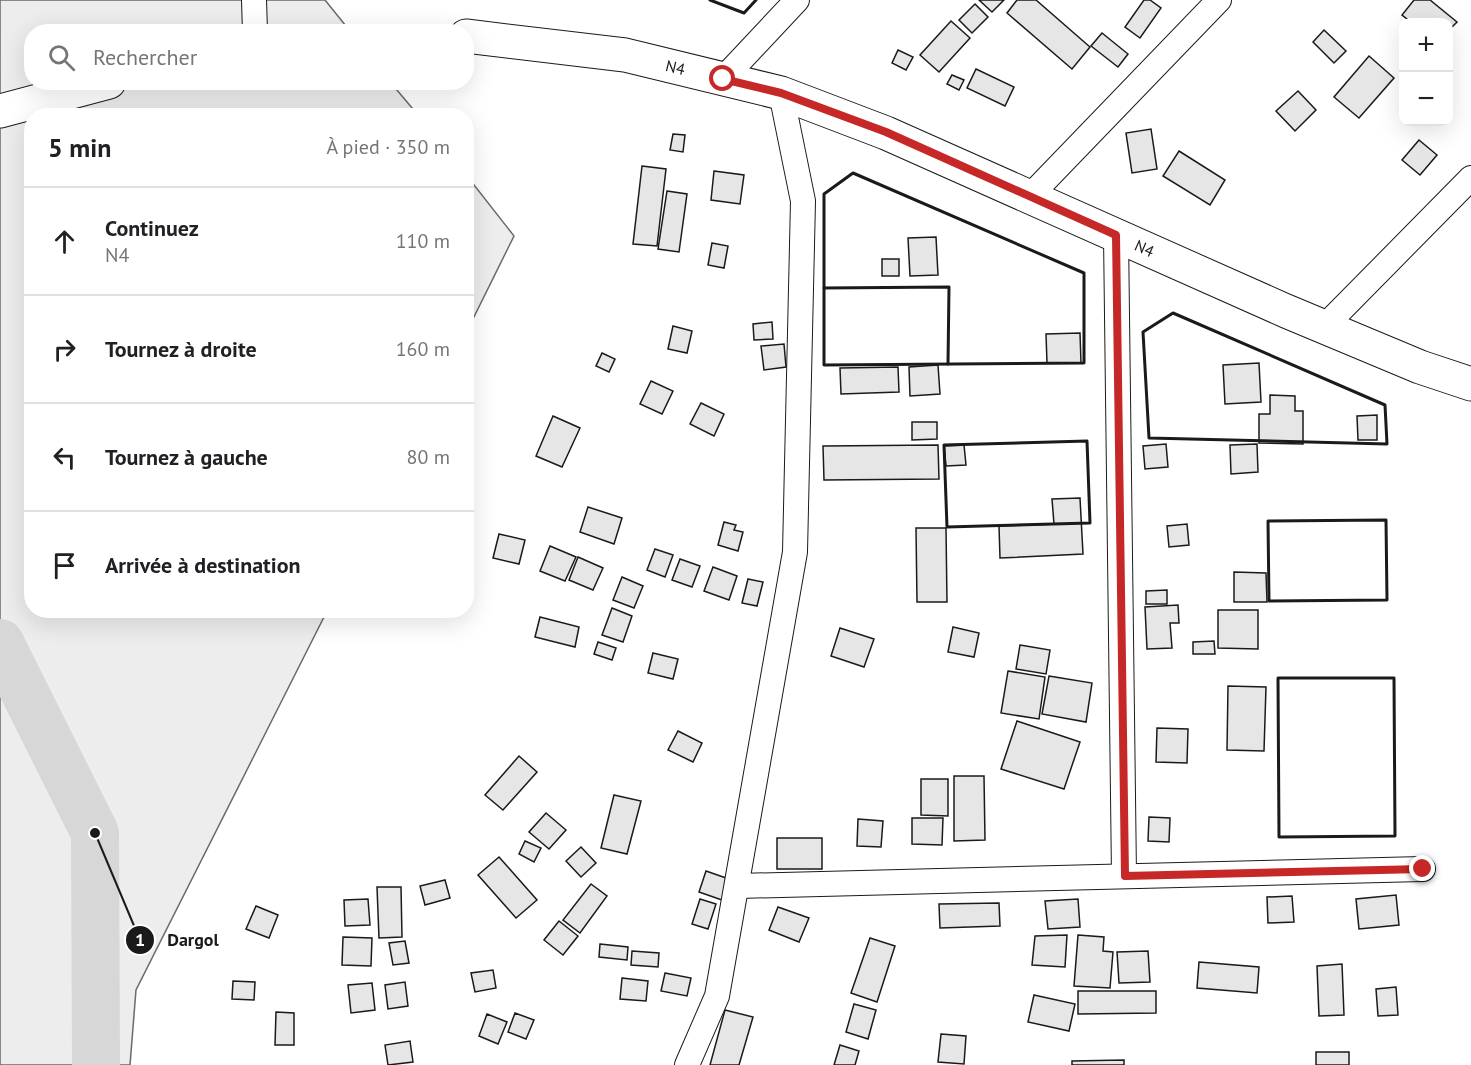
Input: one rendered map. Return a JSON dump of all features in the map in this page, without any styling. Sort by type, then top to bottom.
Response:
[{"type":"main road","name":"N4","points":[[474,37],[625,55],[781,93],[886,132],[1324,327],[1471,384]]},
{"type":"main road","points":[[0,111],[79,90]]},
{"type":"street","points":[[254,0],[255,24]]},
{"type":"street","points":[[723,79],[797,0]]},
{"type":"street","points":[[1029,197],[1219,0]]},
{"type":"street","points":[[687,1065],[717,996],[795,552],[803,201],[781,93]]},
{"type":"street","points":[[1324,327],[1471,178]]},
{"type":"street","points":[[1116,235],[1125,876]]},
{"type":"street","points":[[738,886],[1423,869]]},
{"type":"shaded area","points":[[0,0],[325,0],[344,24],[24,24],[24,90],[397,90],[412,108],[24,108],[24,618],[323,618],[136,990],[130,1065],[0,1065]]},
{"type":"shaded area","points":[[474,185],[514,236],[474,317]]},
{"type":"building","points":[[979,0],[1004,0],[992,12]]},
{"type":"building","points":[[1017,0],[1036,0],[1090,47],[1072,69],[1007,13]]},
{"type":"building","points":[[1144,0],[1150,0],[1161,8],[1140,38],[1125,27]]},
{"type":"building","points":[[1414,0],[1430,0],[1452,18],[1406,18],[1402,15]]},
{"type":"building","points":[[975,4],[988,17],[972,33],[959,20]]},
{"type":"building","points":[[951,21],[970,38],[939,72],[920,55]]},
{"type":"building","points":[[1324,30],[1346,51],[1334,63],[1313,42]]},
{"type":"building","points":[[1102,33],[1128,54],[1118,67],[1091,46]]},
{"type":"building","points":[[898,50],[913,57],[906,70],[892,63]]},
{"type":"building","points":[[1369,56],[1394,78],[1359,118],[1334,97]]},
{"type":"building","points":[[976,69],[1014,87],[1005,106],[967,88]]},
{"type":"building","points":[[952,75],[964,80],[959,90],[947,84]]},
{"type":"building","points":[[1298,91],[1316,110],[1295,131],[1276,111]]},
{"type":"building","points":[[1151,129],[1157,169],[1132,173],[1126,133]]},
{"type":"building","points":[[673,134],[685,135],[683,152],[670,150]]},
{"type":"building","points":[[1419,140],[1437,155],[1420,175],[1402,160]]},
{"type":"building","points":[[1179,151],[1225,180],[1210,205],[1163,176]]},
{"type":"building","points":[[642,166],[666,169],[657,246],[633,244]]},
{"type":"building","points":[[714,171],[744,175],[740,204],[711,200]]},
{"type":"building","points":[[667,191],[687,194],[679,252],[658,249]]},
{"type":"building","points":[[936,237],[938,275],[910,276],[908,238]]},
{"type":"building","points":[[712,243],[728,246],[724,268],[708,265]]},
{"type":"building","points":[[882,259],[899,259],[899,276],[882,276]]},
{"type":"building","points":[[772,322],[773,339],[754,340],[753,324]]},
{"type":"building","points":[[673,326],[692,331],[687,353],[668,349]]},
{"type":"building","points":[[1080,333],[1081,363],[1047,363],[1046,334]]},
{"type":"building","points":[[784,344],[786,367],[764,370],[761,346]]},
{"type":"building","points":[[602,353],[615,359],[609,372],[596,366]]},
{"type":"building","points":[[1259,363],[1261,402],[1225,404],[1223,365]]},
{"type":"building","points":[[938,365],[940,394],[910,396],[909,367]]},
{"type":"building","points":[[898,367],[899,392],[841,394],[840,368]]},
{"type":"building","points":[[651,381],[673,391],[662,414],[640,404]]},
{"type":"building","points":[[1270,395],[1295,396],[1295,411],[1303,411],[1303,444],[1259,443],[1259,414],[1270,414]]},
{"type":"building","points":[[701,403],[724,414],[714,436],[690,424]]},
{"type":"building","points":[[1377,415],[1377,440],[1358,440],[1357,416]]},
{"type":"building","points":[[553,416],[580,428],[562,467],[536,456]]},
{"type":"building","points":[[912,422],[937,422],[937,439],[912,440]]},
{"type":"building","points":[[1166,444],[1168,467],[1145,469],[1143,446]]},
{"type":"building","points":[[1257,444],[1258,472],[1231,474],[1230,445]]},
{"type":"building","points":[[938,445],[939,479],[824,480],[823,446]]},
{"type":"building","points":[[964,445],[966,465],[946,466],[944,446]]},
{"type":"building","points":[[1080,498],[1083,554],[1000,558],[999,526],[1054,524],[1052,499]]},
{"type":"building","points":[[588,507],[622,518],[614,544],[580,532]]},
{"type":"building","points":[[724,522],[736,525],[734,530],[743,532],[738,551],[718,545]]},
{"type":"building","points":[[1187,524],[1189,545],[1169,547],[1167,526]]},
{"type":"building","points":[[916,528],[946,528],[947,602],[917,602]]},
{"type":"building","points":[[499,534],[525,540],[519,564],[493,558]]},
{"type":"building","points":[[550,546],[576,557],[565,581],[540,571]]},
{"type":"building","points":[[655,549],[673,555],[665,577],[647,570]]},
{"type":"building","points":[[578,557],[603,568],[593,590],[569,580]]},
{"type":"building","points":[[680,559],[700,566],[692,587],[672,580]]},
{"type":"building","points":[[713,567],[737,576],[729,600],[704,591]]},
{"type":"building","points":[[1234,572],[1266,573],[1267,602],[1234,602]]},
{"type":"building","points":[[622,577],[643,586],[634,608],[613,600]]},
{"type":"building","points":[[748,579],[763,582],[757,606],[742,603]]},
{"type":"building","points":[[1167,590],[1167,604],[1146,604],[1146,591]]},
{"type":"building","points":[[1178,605],[1179,623],[1170,623],[1172,648],[1147,649],[1145,607]]},
{"type":"building","points":[[612,608],[632,616],[623,642],[602,635]]},
{"type":"building","points":[[1218,610],[1258,610],[1258,649],[1218,648]]},
{"type":"building","points":[[540,617],[579,627],[575,647],[535,637]]},
{"type":"building","points":[[953,627],[979,633],[974,657],[948,652]]},
{"type":"building","points":[[840,628],[874,639],[864,667],[831,656]]},
{"type":"building","points":[[1214,641],[1215,654],[1193,654],[1193,642]]},
{"type":"building","points":[[598,642],[616,648],[612,660],[594,654]]},
{"type":"building","points":[[1020,645],[1050,650],[1046,674],[1016,669]]},
{"type":"building","points":[[653,653],[678,659],[673,679],[648,673]]},
{"type":"building","points":[[1008,671],[1045,677],[1039,719],[1001,713]]},
{"type":"building","points":[[1049,676],[1092,683],[1086,722],[1042,714]]},
{"type":"building","points":[[1228,686],[1266,687],[1264,751],[1227,750]]},
{"type":"building","points":[[1017,721],[1080,742],[1064,789],[1001,769]]},
{"type":"building","points":[[1157,728],[1188,729],[1187,763],[1156,762]]},
{"type":"building","points":[[678,731],[702,743],[693,762],[668,750]]},
{"type":"building","points":[[519,756],[537,772],[503,810],[485,795]]},
{"type":"building","points":[[954,776],[984,776],[985,840],[954,841]]},
{"type":"building","points":[[921,779],[948,779],[948,816],[921,815]]},
{"type":"building","points":[[614,795],[641,801],[627,854],[601,848]]},
{"type":"building","points":[[546,813],[566,830],[549,849],[529,832]]},
{"type":"building","points":[[1149,817],[1170,818],[1169,842],[1148,841]]},
{"type":"building","points":[[912,818],[943,818],[942,845],[912,844]]},
{"type":"building","points":[[858,819],[883,821],[881,847],[857,846]]},
{"type":"building","points":[[777,838],[822,838],[822,869],[777,869]]},
{"type":"building","points":[[525,841],[541,848],[534,862],[519,854]]},
{"type":"building","points":[[581,847],[596,863],[581,877],[566,861]]},
{"type":"building","points":[[499,857],[537,900],[516,918],[478,875]]},
{"type":"building","points":[[706,871],[729,879],[722,900],[699,892]]},
{"type":"building","points":[[445,880],[450,898],[425,905],[420,886]]},
{"type":"building","points":[[591,884],[607,896],[580,933],[563,920]]},
{"type":"building","points":[[377,887],[401,887],[402,937],[379,938]]},
{"type":"building","points":[[1396,895],[1399,925],[1359,929],[1356,899]]},
{"type":"building","points":[[1292,896],[1294,922],[1268,923],[1267,897]]},
{"type":"building","points":[[368,899],[370,925],[345,926],[344,900]]},
{"type":"building","points":[[700,899],[716,904],[708,929],[692,924]]},
{"type":"building","points":[[1078,899],[1080,927],[1048,929],[1045,901]]},
{"type":"building","points":[[999,903],[1000,926],[940,928],[939,904]]},
{"type":"building","points":[[256,906],[278,915],[269,938],[246,929]]},
{"type":"building","points":[[778,907],[809,918],[799,942],[769,930]]},
{"type":"building","points":[[559,921],[578,936],[563,955],[544,940]]},
{"type":"building","points":[[1067,935],[1065,967],[1032,965],[1035,936]]},
{"type":"building","points":[[1078,935],[1104,937],[1103,951],[1113,952],[1110,988],[1074,986]]},
{"type":"building","points":[[343,937],[372,938],[371,966],[342,965]]},
{"type":"building","points":[[870,938],[895,946],[877,1002],[851,993]]},
{"type":"building","points":[[405,941],[409,963],[393,965],[389,943]]},
{"type":"building","points":[[600,944],[628,947],[627,960],[599,957]]},
{"type":"building","points":[[632,951],[659,953],[658,967],[631,965]]},
{"type":"building","points":[[1148,951],[1150,982],[1119,983],[1117,952]]},
{"type":"building","points":[[1199,962],[1259,967],[1257,993],[1197,988]]},
{"type":"building","points":[[1342,964],[1344,1015],[1319,1016],[1317,966]]},
{"type":"building","points":[[493,970],[496,988],[475,992],[471,973]]},
{"type":"building","points":[[665,973],[691,978],[687,996],[661,991]]},
{"type":"building","points":[[622,978],[648,981],[646,1001],[620,999]]},
{"type":"building","points":[[233,981],[255,982],[254,1000],[232,999]]},
{"type":"building","points":[[405,982],[408,1006],[388,1009],[385,985]]},
{"type":"building","points":[[372,983],[375,1010],[351,1013],[348,985]]},
{"type":"building","points":[[1396,987],[1398,1015],[1378,1016],[1376,989]]},
{"type":"building","points":[[1078,991],[1156,991],[1156,1013],[1078,1014]]},
{"type":"building","points":[[1034,995],[1075,1004],[1069,1031],[1028,1022]]},
{"type":"building","points":[[854,1004],[876,1010],[868,1039],[846,1032]]},
{"type":"building","points":[[725,1010],[753,1017],[739,1065],[710,1065]]},
{"type":"building","points":[[276,1012],[294,1013],[294,1045],[275,1045]]},
{"type":"building","points":[[515,1013],[534,1020],[526,1039],[508,1032]]},
{"type":"building","points":[[487,1014],[507,1022],[498,1044],[479,1036]]},
{"type":"building","points":[[941,1034],[966,1036],[964,1064],[938,1062]]},
{"type":"building","points":[[410,1041],[413,1062],[388,1065],[385,1045]]},
{"type":"building","points":[[840,1045],[859,1051],[855,1065],[834,1065]]},
{"type":"building","points":[[1316,1052],[1349,1052],[1349,1065],[1316,1065]]},
{"type":"building","points":[[1124,1060],[1124,1065],[1072,1065],[1072,1061]]},
{"type":"waterway","points":[[0,643],[95,833],[96,1065]]},
{"type":"wall","points":[[710,0],[744,13],[756,0]]},
{"type":"wall","points":[[853,173],[1084,273],[1084,363],[824,365],[824,194],[853,173]]},
{"type":"wall","points":[[824,288],[949,287],[948,364]]},
{"type":"wall","points":[[1173,313],[1385,405],[1387,444],[1149,438],[1143,332],[1173,313]]},
{"type":"wall","points":[[1087,441],[1090,523],[947,527],[944,445],[1087,441]]},
{"type":"wall","points":[[1386,520],[1387,600],[1269,601],[1268,521],[1386,520]]},
{"type":"wall","points":[[1278,678],[1394,678],[1395,836],[1279,837],[1278,678]]},
{"type":"place","name":"Dargol","points":[[95,833]]},
{"type":"route","points":[[723,79],[781,93],[886,132],[1116,235],[1125,876],[1423,869]]}]
